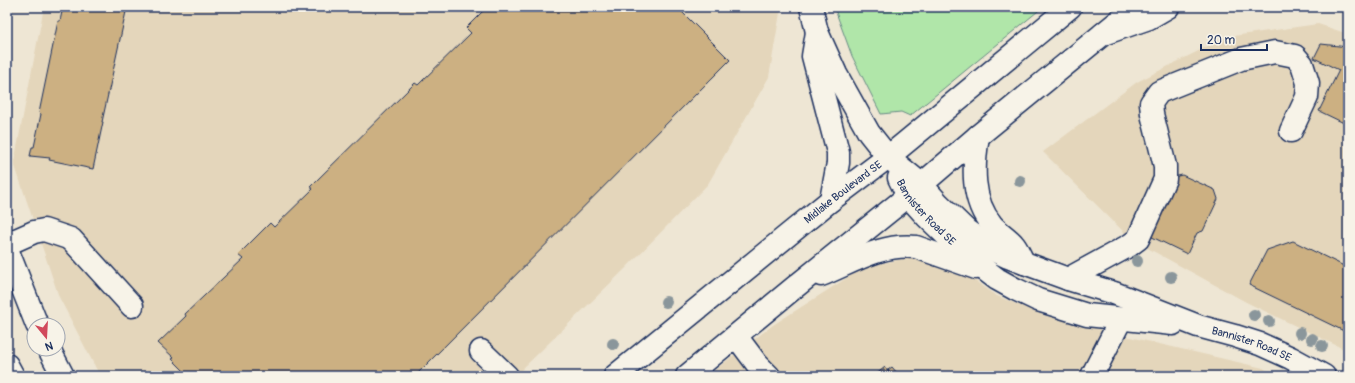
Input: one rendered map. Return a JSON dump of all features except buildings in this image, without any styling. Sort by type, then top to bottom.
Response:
[{"type":"main road","name":"Bannister Road SE","points":[[810,7],[817,32],[836,74],[869,133],[915,190],[945,234],[997,280],[1038,300],[1087,315],[1198,326]]},
{"type":"main road","name":"Midlake Boulevard SE","points":[[615,376],[831,200],[888,157],[1070,7]]},
{"type":"main road","points":[[687,376],[1136,7]]},
{"type":"main road","points":[[1103,34],[1149,18],[1168,7]]},
{"type":"main road","points":[[817,32],[813,56],[838,152],[838,162],[831,200]]},
{"type":"main road","points":[[1068,279],[1130,246],[1138,240],[1165,179],[1165,166],[1152,114],[1151,103],[1159,92],[1241,59],[1275,52],[1295,56],[1302,64],[1308,83],[1307,97],[1291,131]]},
{"type":"main road","points":[[978,136],[975,156],[975,182],[977,195],[981,206],[993,226],[1014,244],[1024,263]]},
{"type":"main road","name":"Bannister Road SE","points":[[915,190],[939,204],[966,230],[993,250],[1068,279],[1114,293],[1198,326],[1260,344],[1291,358],[1324,376]]},
{"type":"main road","points":[[7,244],[34,232],[44,230],[71,239],[132,306]]},
{"type":"main road","points":[[795,287],[880,250],[905,246],[916,247],[987,271]]},
{"type":"main road","points":[[7,249],[34,317]]},
{"type":"main road","points":[[1092,376],[1121,319]]},
{"type":"main road","points":[[736,336],[757,364],[769,376]]},
{"type":"main road","points":[[481,351],[507,376]]},
{"type":"main road","points":[[53,357],[63,376]]},
{"type":"main road","points":[[7,365],[13,376]]},
{"type":"shaded area","points":[[44,7],[781,7],[769,77],[708,184],[625,269],[515,376],[100,376],[59,297],[14,163]]},
{"type":"shaded area","points":[[1318,24],[1348,34],[1348,351],[1246,302],[1131,239],[1043,152],[1137,82],[1226,37]]},
{"type":"shaded area","points":[[913,257],[961,271],[997,296],[1043,315],[1263,368],[1276,376],[707,376],[773,325],[864,267]]},
{"type":"green space","points":[[834,7],[1043,7],[910,116],[901,112],[881,114],[852,56]]}]
